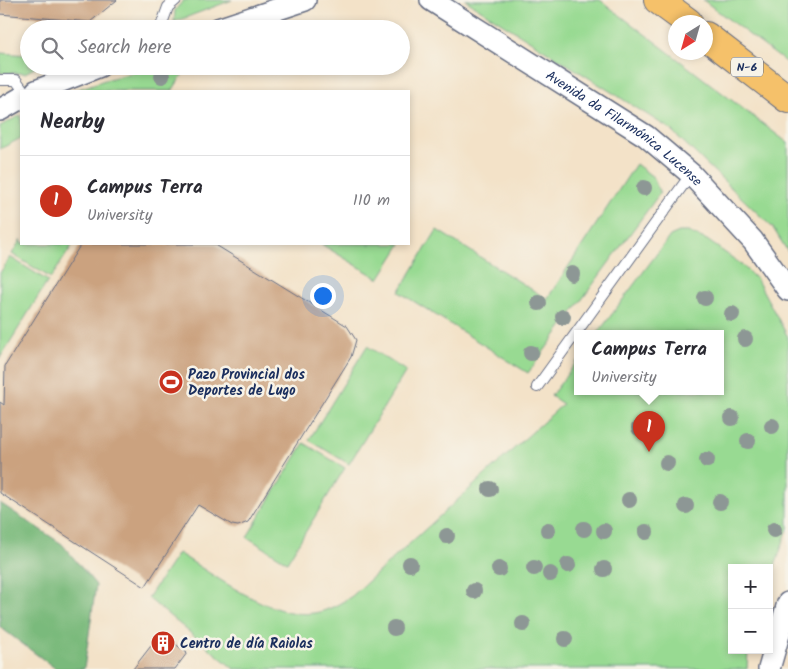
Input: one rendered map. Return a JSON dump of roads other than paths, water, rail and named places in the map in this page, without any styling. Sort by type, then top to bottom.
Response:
[{"type":"highway","points":[[658,0],[678,15]]},
{"type":"highway","name":"N-6","points":[[713,41],[788,98]]},
{"type":"street","points":[[245,20],[305,0]]},
{"type":"street","name":"Avenida da Filarmónica Lucense","points":[[431,0],[631,125],[691,174],[753,241],[788,290]]},
{"type":"street","points":[[39,90],[77,75]]},
{"type":"street","points":[[0,110],[20,99]]},
{"type":"street","points":[[770,669],[788,602]]},
{"type":"lane","points":[[163,20],[168,7],[176,0]]},
{"type":"lane","points":[[0,80],[16,80],[23,90]]},
{"type":"lane","points":[[578,330],[691,174]]},
{"type":"lane","points":[[537,387],[574,336]]},
{"type":"place","name":"Pazo Provincial dos Deportes de Lugo","points":[[171,382]]},
{"type":"place","name":"Campus Terra","points":[[649,452]]},
{"type":"place","name":"Centro de día Raiolas","points":[[163,643]]}]
